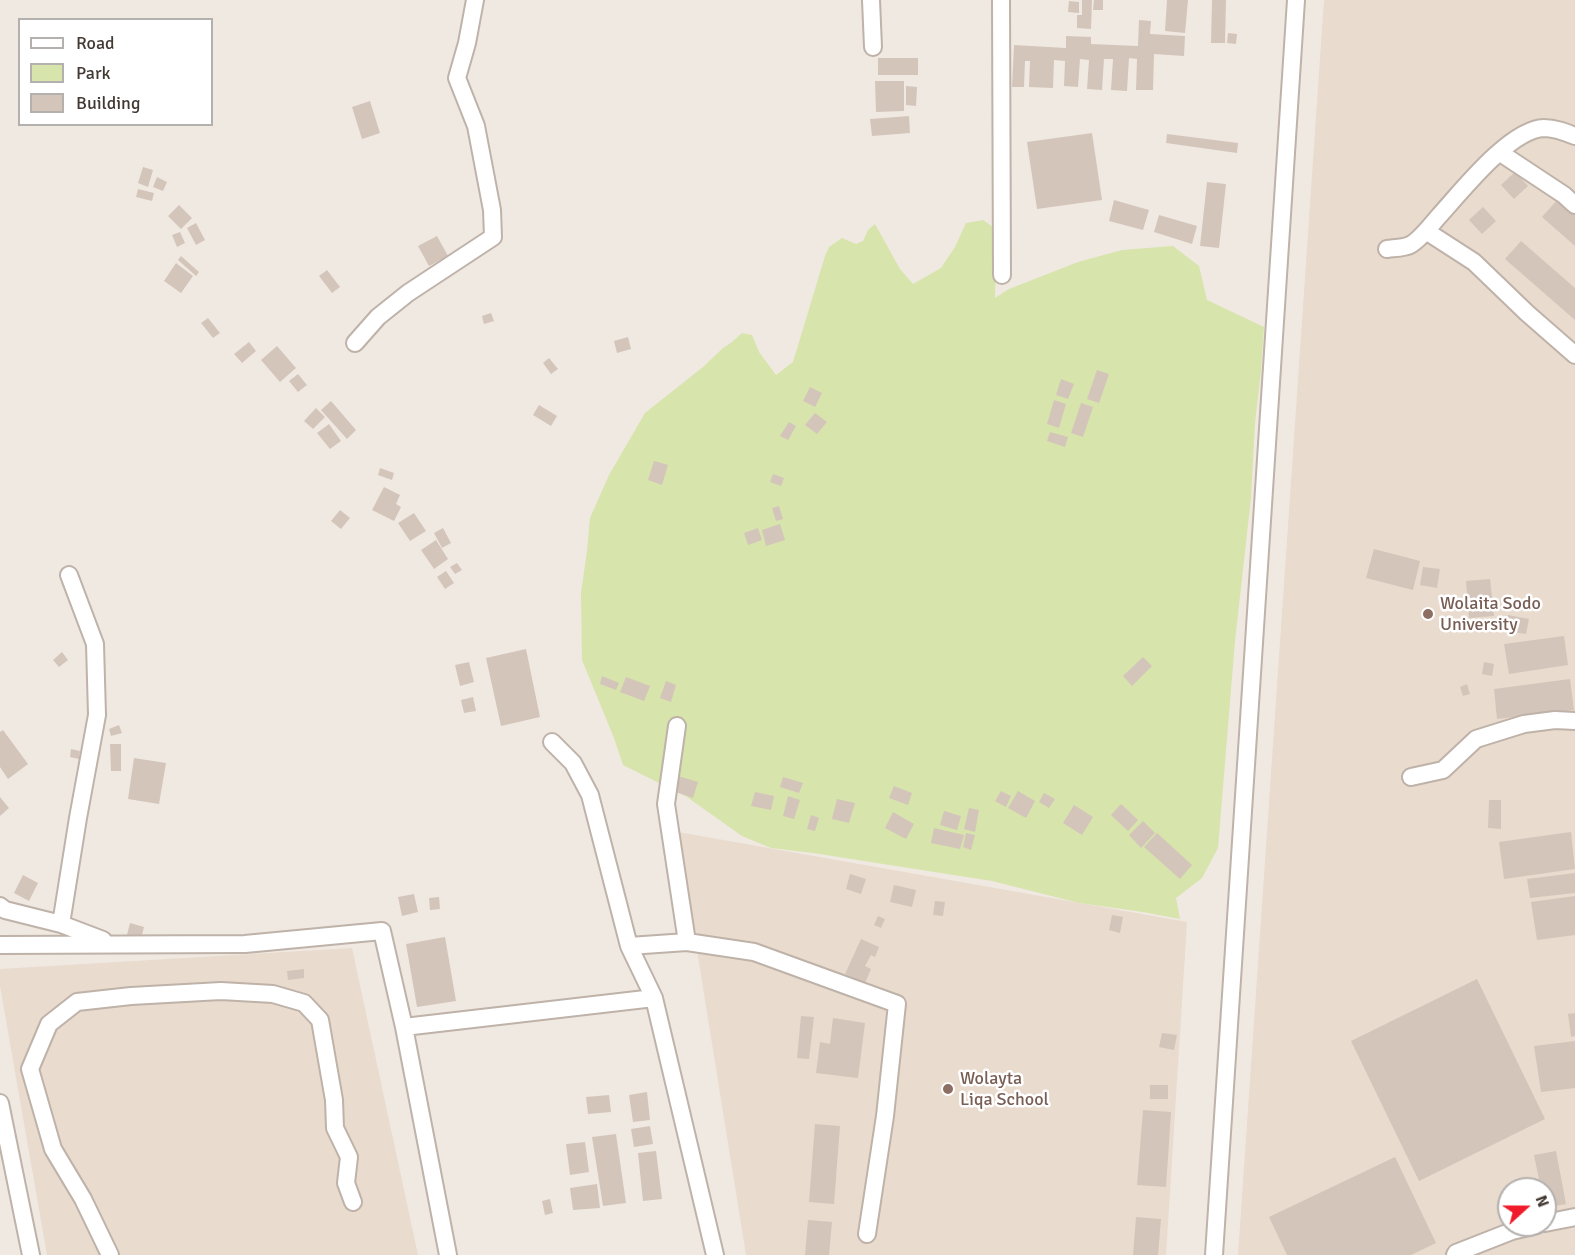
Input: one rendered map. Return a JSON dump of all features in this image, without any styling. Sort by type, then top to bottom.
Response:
[{"type":"street","points":[[355,343],[378,317],[408,293],[494,237],[492,210],[476,126],[457,78],[467,43],[475,0]]},
{"type":"street","points":[[871,0],[873,47]]},
{"type":"street","points":[[1001,0],[1002,276]]},
{"type":"street","points":[[1214,1255],[1296,0]]},
{"type":"street","points":[[1387,249],[1410,246],[1476,174],[1499,152],[1528,132],[1542,128],[1561,130],[1575,136]]},
{"type":"street","points":[[1499,152],[1564,195],[1575,205]]},
{"type":"street","points":[[1426,231],[1474,262],[1575,355]]},
{"type":"street","points":[[62,924],[97,715],[95,644],[69,575]]},
{"type":"street","points":[[1411,777],[1443,770],[1476,739],[1524,724],[1555,720],[1575,721]]},
{"type":"street","points":[[677,726],[666,804],[687,942]]},
{"type":"street","points":[[552,742],[573,763],[590,795],[629,946],[654,998],[714,1255]]},
{"type":"street","points":[[0,906],[5,910],[62,924],[115,944]]},
{"type":"street","points":[[0,945],[245,944],[382,931],[404,1027],[448,1255]]},
{"type":"street","points":[[629,946],[687,942],[754,952],[897,1004],[885,1116],[867,1234]]},
{"type":"street","points":[[110,1255],[83,1199],[53,1149],[30,1069],[49,1024],[77,1002],[131,996],[221,992],[273,994],[304,1003],[320,1020],[334,1100],[335,1128],[349,1157],[346,1183],[353,1202]]},
{"type":"street","points":[[404,1027],[654,998]]},
{"type":"street","points":[[0,1103],[31,1255]]},
{"type":"street","points":[[1557,1221],[1575,1217]]},
{"type":"street","points":[[1455,1255],[1497,1237]]},
{"type":"shaded area","name":"Wolaita Sodo University","points":[[1324,0],[1575,0],[1575,1255],[1238,1255]]},
{"type":"shaded area","name":"Wolayta Liqa School","points":[[678,832],[1187,922],[1166,1255],[746,1255]]},
{"type":"shaded area","points":[[352,948],[418,1255],[47,1255],[0,986],[0,969]]},
{"type":"green space","points":[[983,220],[997,230],[995,298],[1009,289],[1078,262],[1122,250],[1173,246],[1199,266],[1207,300],[1264,327],[1251,498],[1235,641],[1218,848],[1202,878],[1176,898],[1180,919],[1079,903],[992,881],[771,848],[742,836],[687,797],[623,765],[582,660],[581,593],[590,518],[609,475],[645,413],[742,333],[752,335],[759,352],[776,375],[793,362],[825,256],[829,247],[842,238],[856,244],[863,241],[868,230],[875,224],[900,269],[913,284],[941,268],[955,247],[966,223]]},
{"type":"building","points":[[1082,0],[1092,0],[1091,29],[1077,28],[1077,15],[1082,15]]},
{"type":"building","points":[[1094,0],[1103,0],[1103,10],[1093,10]]},
{"type":"building","points":[[1167,0],[1188,0],[1185,33],[1165,31]]},
{"type":"building","points":[[1212,0],[1226,0],[1225,43],[1211,43]]},
{"type":"building","points":[[1069,1],[1079,2],[1079,13],[1068,12]]},
{"type":"building","points":[[1139,20],[1151,21],[1150,34],[1185,36],[1184,56],[1154,54],[1153,90],[1136,90],[1137,59],[1129,58],[1127,91],[1111,90],[1113,59],[1104,59],[1102,90],[1087,89],[1089,60],[1080,59],[1078,87],[1064,86],[1065,61],[1054,60],[1053,88],[1029,87],[1030,61],[1025,61],[1024,87],[1012,87],[1014,45],[1066,48],[1066,36],[1091,37],[1091,44],[1138,46]]},
{"type":"building","points":[[1228,33],[1237,34],[1236,44],[1227,43]]},
{"type":"building","points":[[878,58],[918,58],[918,75],[878,75]]},
{"type":"building","points":[[875,81],[904,81],[904,111],[876,112]]},
{"type":"building","points":[[906,86],[917,87],[916,106],[906,105]]},
{"type":"building","points":[[370,101],[380,133],[362,139],[352,107]]},
{"type":"building","points":[[909,116],[910,133],[872,136],[870,119]]},
{"type":"building","points":[[1092,133],[1102,200],[1037,209],[1027,142]]},
{"type":"building","points":[[1167,134],[1238,143],[1237,153],[1166,143]]},
{"type":"building","points":[[143,167],[153,170],[148,187],[138,183]]},
{"type":"building","points":[[1515,172],[1528,186],[1514,199],[1501,185]]},
{"type":"building","points":[[157,177],[167,182],[163,191],[153,187]]},
{"type":"building","points":[[1207,182],[1226,184],[1219,248],[1200,246]]},
{"type":"building","points":[[138,189],[154,193],[152,201],[136,197]]},
{"type":"building","points":[[1558,199],[1575,214],[1575,246],[1542,217]]},
{"type":"building","points":[[1114,200],[1149,210],[1143,230],[1109,221]]},
{"type":"building","points":[[179,205],[192,218],[181,229],[168,216]]},
{"type":"building","points":[[1483,207],[1496,221],[1482,234],[1469,220]]},
{"type":"building","points":[[1159,215],[1197,226],[1192,244],[1154,232]]},
{"type":"building","points":[[196,223],[205,240],[196,245],[187,228]]},
{"type":"building","points":[[180,232],[185,243],[177,247],[172,235]]},
{"type":"building","points":[[437,236],[448,256],[429,266],[418,246]]},
{"type":"building","points":[[1521,241],[1575,288],[1575,320],[1505,259]]},
{"type":"building","points":[[181,256],[199,272],[196,276],[178,260]]},
{"type":"building","points":[[176,263],[193,276],[181,293],[164,281]]},
{"type":"building","points":[[327,270],[340,287],[332,293],[319,276]]},
{"type":"building","points":[[491,313],[494,321],[484,324],[482,316]]},
{"type":"building","points":[[208,318],[220,333],[213,338],[201,323]]},
{"type":"building","points":[[628,337],[631,349],[617,353],[614,341]]},
{"type":"building","points":[[249,342],[256,351],[242,363],[234,354]]},
{"type":"building","points":[[277,346],[296,368],[280,382],[261,360]]},
{"type":"building","points":[[549,358],[558,369],[551,374],[543,363]]},
{"type":"building","points":[[1097,370],[1109,374],[1099,403],[1087,399]]},
{"type":"building","points":[[298,374],[307,385],[298,392],[289,381]]},
{"type":"building","points":[[1061,379],[1074,384],[1068,399],[1056,395]]},
{"type":"building","points":[[810,387],[822,393],[815,407],[803,401]]},
{"type":"building","points":[[1054,400],[1066,404],[1059,428],[1047,424]]},
{"type":"building","points":[[331,401],[356,430],[347,439],[321,410]]},
{"type":"building","points":[[1081,403],[1093,407],[1083,437],[1071,433]]},
{"type":"building","points":[[539,405],[557,416],[551,426],[533,415]]},
{"type":"building","points":[[316,408],[325,417],[313,429],[304,421]]},
{"type":"building","points":[[815,413],[827,422],[817,434],[805,425]]},
{"type":"building","points":[[789,422],[796,426],[788,440],[780,436]]},
{"type":"building","points":[[329,424],[341,441],[330,449],[317,433]]},
{"type":"building","points":[[1050,432],[1068,437],[1065,447],[1047,441]]},
{"type":"building","points":[[654,461],[668,465],[662,485],[648,480]]},
{"type":"building","points":[[380,468],[394,473],[392,480],[378,475]]},
{"type":"building","points":[[773,474],[784,478],[781,486],[770,482]]},
{"type":"building","points":[[384,487],[400,495],[396,504],[401,507],[394,521],[372,510]]},
{"type":"building","points":[[779,506],[783,519],[776,521],[772,508]]},
{"type":"building","points":[[340,510],[350,518],[341,529],[331,521]]},
{"type":"building","points":[[414,513],[426,531],[410,541],[398,523]]},
{"type":"building","points":[[780,524],[785,540],[766,546],[762,530]]},
{"type":"building","points":[[443,528],[451,543],[442,548],[434,533]]},
{"type":"building","points":[[758,528],[762,540],[748,545],[744,533]]},
{"type":"building","points":[[436,540],[448,559],[434,569],[421,550]]},
{"type":"building","points":[[1374,549],[1420,561],[1413,590],[1366,578]]},
{"type":"building","points":[[457,563],[462,570],[455,574],[450,567]]},
{"type":"building","points":[[1423,567],[1440,569],[1437,588],[1420,585]]},
{"type":"building","points":[[446,571],[454,583],[445,589],[437,577]]},
{"type":"building","points":[[1490,579],[1494,616],[1469,618],[1466,581]]},
{"type":"building","points":[[1508,615],[1529,619],[1526,634],[1505,631]]},
{"type":"building","points":[[1564,636],[1568,665],[1509,674],[1504,644]]},
{"type":"building","points":[[526,649],[540,717],[501,726],[486,658]]},
{"type":"building","points":[[62,652],[68,660],[59,667],[53,660]]},
{"type":"building","points":[[1143,657],[1152,666],[1132,686],[1123,676]]},
{"type":"building","points":[[469,662],[474,682],[460,686],[455,665]]},
{"type":"building","points":[[1484,662],[1494,664],[1492,676],[1482,674]]},
{"type":"building","points":[[602,676],[619,683],[616,690],[600,684]]},
{"type":"building","points":[[626,677],[650,686],[644,701],[620,692]]},
{"type":"building","points":[[1570,679],[1574,710],[1497,719],[1494,689]]},
{"type":"building","points":[[666,681],[676,685],[671,702],[660,698]]},
{"type":"building","points":[[1467,684],[1470,694],[1463,696],[1460,687]]},
{"type":"building","points":[[473,697],[476,711],[464,713],[461,700]]},
{"type":"building","points":[[119,725],[122,733],[111,736],[109,729]]},
{"type":"building","points":[[3,730],[28,764],[8,779],[0,767],[0,732]]},
{"type":"building","points":[[110,744],[121,744],[121,771],[111,771]]},
{"type":"building","points":[[71,749],[80,751],[79,759],[70,757]]},
{"type":"building","points":[[134,758],[166,763],[159,804],[128,799]]},
{"type":"building","points":[[678,776],[698,782],[693,798],[673,791]]},
{"type":"building","points":[[783,777],[803,783],[799,793],[780,787]]},
{"type":"building","points":[[894,786],[912,793],[908,805],[889,798]]},
{"type":"building","points":[[1001,791],[1011,796],[1006,807],[995,801]]},
{"type":"building","points":[[1018,791],[1035,801],[1026,818],[1008,808]]},
{"type":"building","points":[[755,792],[774,796],[771,810],[751,806]]},
{"type":"building","points":[[1044,793],[1055,799],[1049,808],[1039,802]]},
{"type":"building","points":[[788,796],[800,800],[794,819],[783,816]]},
{"type":"building","points":[[0,797],[9,808],[0,816]]},
{"type":"building","points":[[837,799],[855,803],[849,823],[832,819]]},
{"type":"building","points":[[1489,800],[1501,800],[1501,829],[1488,828]]},
{"type":"building","points":[[1121,804],[1138,820],[1128,831],[1111,815]]},
{"type":"building","points":[[1074,805],[1093,817],[1082,835],[1063,823]]},
{"type":"building","points":[[969,808],[979,810],[975,832],[964,829]]},
{"type":"building","points":[[944,811],[961,816],[957,830],[940,825]]},
{"type":"building","points":[[893,812],[914,824],[906,839],[885,828]]},
{"type":"building","points":[[811,815],[819,818],[815,831],[807,829]]},
{"type":"building","points":[[1143,821],[1155,833],[1141,848],[1129,835]]},
{"type":"building","points":[[934,828],[964,835],[960,849],[931,843]]},
{"type":"building","points":[[1571,832],[1575,869],[1504,879],[1499,842]]},
{"type":"building","points":[[966,833],[975,835],[971,850],[963,847]]},
{"type":"building","points":[[1157,833],[1192,865],[1180,879],[1144,847]]},
{"type":"building","points":[[1575,873],[1575,893],[1530,898],[1527,879]]},
{"type":"building","points":[[850,874],[866,879],[861,894],[846,889]]},
{"type":"building","points":[[23,875],[38,883],[29,901],[14,893]]},
{"type":"building","points":[[894,885],[916,890],[912,907],[890,902]]},
{"type":"building","points":[[414,894],[418,912],[402,916],[398,897]]},
{"type":"building","points":[[1575,896],[1575,935],[1537,940],[1531,902]]},
{"type":"building","points":[[439,897],[440,909],[430,910],[429,898]]},
{"type":"building","points":[[935,901],[945,902],[943,916],[933,915]]},
{"type":"building","points":[[1112,915],[1123,917],[1120,933],[1109,930]]},
{"type":"building","points":[[878,916],[885,919],[881,928],[874,925]]},
{"type":"building","points":[[130,923],[144,927],[141,939],[127,935]]},
{"type":"building","points":[[445,937],[456,1001],[417,1007],[406,944]]},
{"type":"building","points":[[861,939],[879,947],[875,957],[871,955],[865,966],[871,969],[865,983],[845,974]]},
{"type":"building","points":[[304,969],[304,978],[288,980],[287,971]]},
{"type":"building","points":[[1477,979],[1545,1119],[1419,1181],[1351,1041]]},
{"type":"building","points":[[1575,1013],[1575,1036],[1571,1037],[1568,1014]]},
{"type":"building","points":[[801,1016],[814,1017],[809,1059],[797,1058]]},
{"type":"building","points":[[833,1018],[865,1023],[858,1078],[816,1073],[820,1042],[830,1044]]},
{"type":"building","points":[[1162,1033],[1177,1035],[1174,1050],[1159,1047]]},
{"type":"building","points":[[1575,1041],[1575,1088],[1541,1092],[1534,1046]]},
{"type":"building","points":[[1150,1085],[1168,1085],[1168,1099],[1150,1099]]},
{"type":"building","points":[[647,1092],[650,1120],[633,1122],[629,1095]]},
{"type":"building","points":[[609,1095],[611,1112],[588,1114],[586,1097]]},
{"type":"building","points":[[1143,1110],[1171,1112],[1166,1187],[1137,1185]]},
{"type":"building","points":[[815,1124],[840,1126],[834,1204],[809,1202]]},
{"type":"building","points":[[650,1126],[653,1144],[634,1147],[631,1129]]},
{"type":"building","points":[[616,1134],[626,1203],[603,1206],[592,1137]]},
{"type":"building","points":[[585,1142],[589,1172],[570,1175],[566,1144]]},
{"type":"building","points":[[656,1151],[662,1199],[643,1201],[638,1153]]},
{"type":"building","points":[[1556,1151],[1566,1204],[1557,1206],[1557,1177],[1539,1177],[1534,1155]]},
{"type":"building","points":[[1395,1157],[1436,1243],[1411,1255],[1287,1255],[1269,1217]]},
{"type":"building","points":[[597,1184],[600,1208],[573,1210],[570,1188]]},
{"type":"building","points":[[550,1199],[553,1213],[545,1215],[542,1201]]},
{"type":"building","points":[[1136,1217],[1161,1219],[1158,1255],[1133,1255]]},
{"type":"building","points":[[808,1220],[832,1222],[829,1255],[805,1255]]},
{"type":"place","name":"Wolaita Sodo University","points":[[1428,614]]},
{"type":"place","name":"Wolayta Liqa School","points":[[948,1089]]}]
